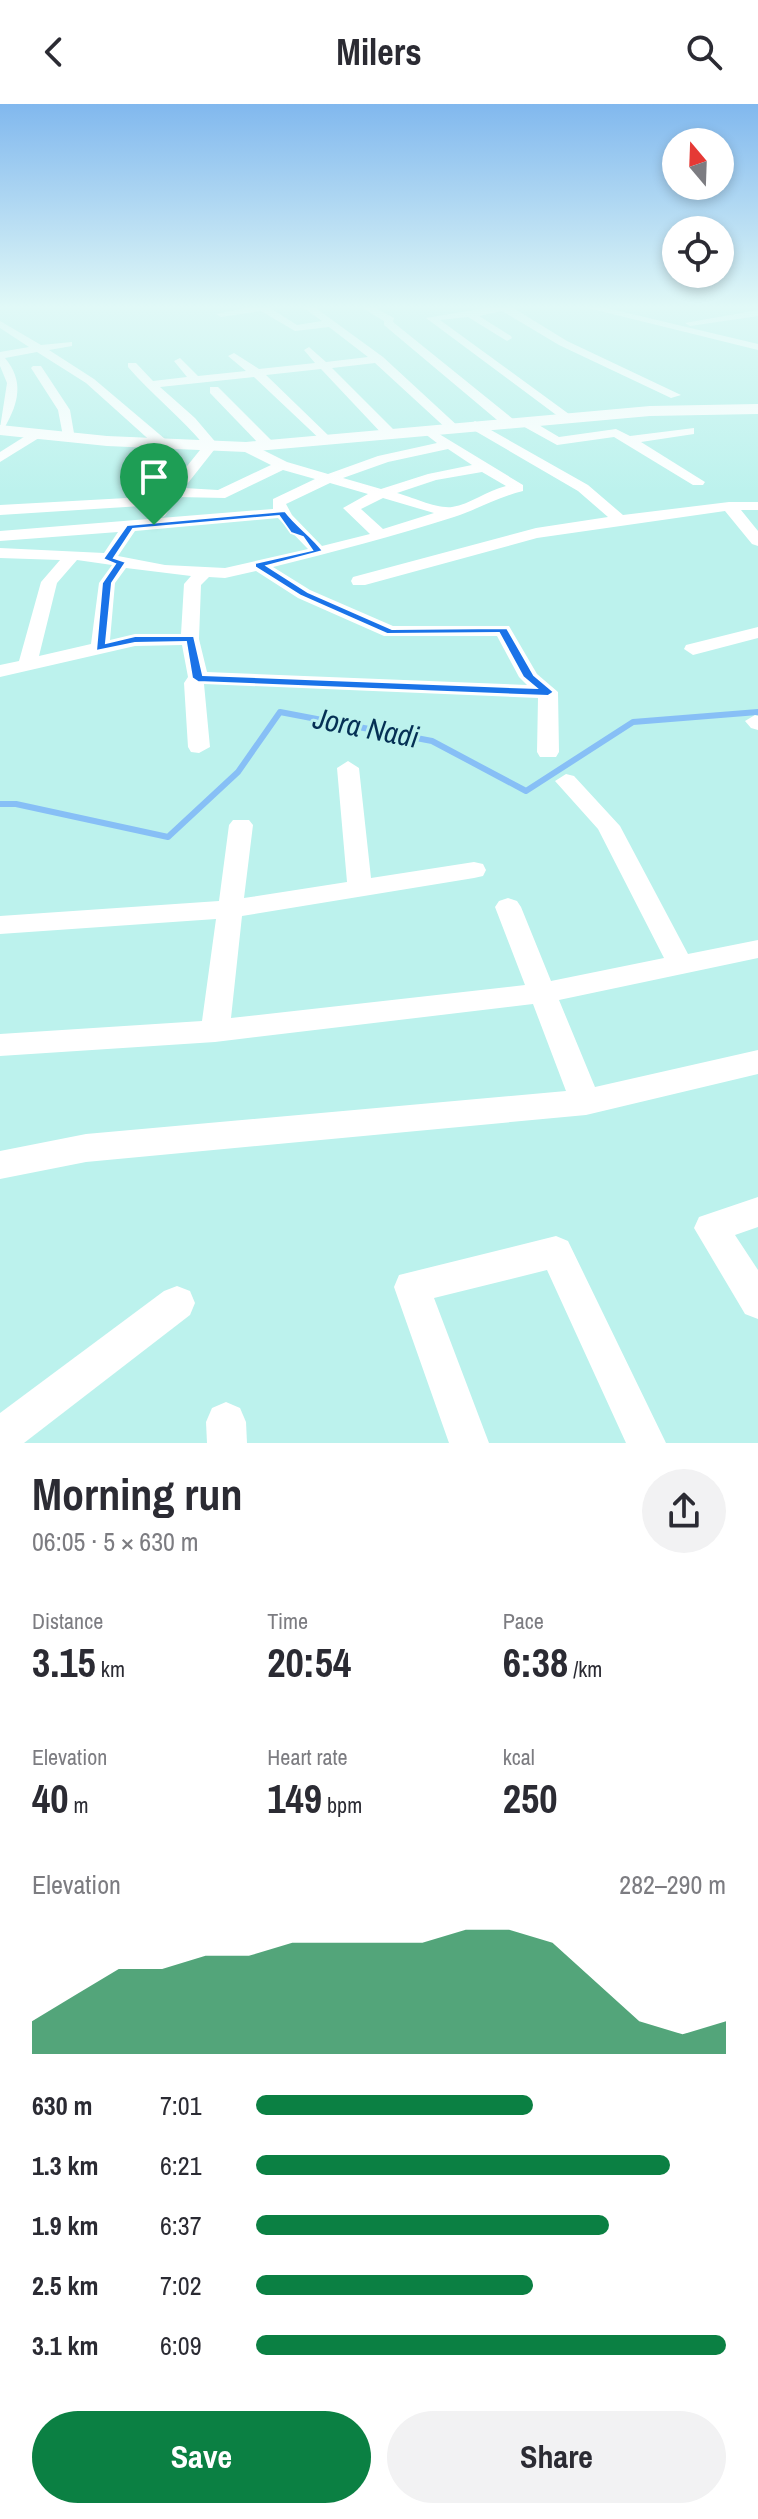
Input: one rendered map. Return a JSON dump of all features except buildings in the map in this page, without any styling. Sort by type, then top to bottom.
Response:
[{"type":"street","points":[[10,368],[15,387],[0,427],[70,436],[246,447],[567,417],[650,411],[758,409]]},
{"type":"street","points":[[37,368],[64,410],[70,436]]},
{"type":"street","points":[[71,368],[160,442]]},
{"type":"street","points":[[135,368],[191,421],[211,445]]},
{"type":"street","points":[[186,368],[195,380]]},
{"type":"street","points":[[251,368],[325,440]]},
{"type":"street","points":[[150,385],[296,368]]},
{"type":"street","points":[[328,368],[390,434]]},
{"type":"street","points":[[389,368],[454,428]]},
{"type":"street","points":[[447,368],[516,422],[557,441],[613,433],[698,482]]},
{"type":"street","points":[[500,368],[567,417]]},
{"type":"street","points":[[618,368],[675,395]]},
{"type":"street","points":[[214,390],[268,445]]},
{"type":"street","points":[[475,425],[583,488],[620,520]]},
{"type":"street","points":[[0,553],[73,555],[165,570],[225,573],[380,535],[451,513],[483,501],[491,494],[518,488],[426,430]]},
{"type":"street","points":[[628,440],[689,431]]},
{"type":"street","points":[[0,458],[40,433]]},
{"type":"street","points":[[154,525],[171,496],[211,445]]},
{"type":"street","points":[[318,551],[306,535],[295,531],[278,502],[323,477],[426,448],[450,445]]},
{"type":"street","points":[[246,447],[282,465],[451,513]]},
{"type":"street","points":[[0,510],[220,495],[282,465]]},
{"type":"street","points":[[380,535],[351,508],[380,492],[455,471],[485,467]]},
{"type":"street","points":[[729,506],[758,541]]},
{"type":"street","points":[[359,581],[536,533],[729,506],[758,506]]},
{"type":"street","points":[[0,536],[282,513]]},
{"type":"street","points":[[100,648],[107,583],[130,527]]},
{"type":"street","points":[[0,570],[20,553]]},
{"type":"street","points":[[27,666],[49,582],[73,555]]},
{"type":"street","points":[[259,565],[304,594],[390,632],[503,630],[529,677],[548,692]]},
{"type":"street","points":[[198,678],[190,639],[193,584],[205,572]]},
{"type":"street","points":[[693,649],[758,632]]},
{"type":"street","points":[[0,671],[135,640],[190,639]]},
{"type":"street","points":[[198,678],[548,692]]},
{"type":"street","points":[[198,678],[194,683],[199,747]]},
{"type":"street","points":[[548,692],[548,752]]},
{"type":"street","points":[[348,768],[360,888]]},
{"type":"street","points":[[566,781],[608,826],[681,965]]},
{"type":"street","points":[[215,1031],[241,825]]},
{"type":"street","points":[[0,925],[230,909],[474,870]]},
{"type":"street","points":[[508,907],[586,1102]]},
{"type":"street","points":[[0,1045],[215,1031],[543,993],[758,949]]},
{"type":"street","points":[[0,1165],[86,1148],[586,1102],[758,1062]]},
{"type":"street","points":[[758,1212],[711,1228],[758,1302]]},
{"type":"street","points":[[469,1443],[412,1287],[556,1252],[646,1443]]},
{"type":"street","points":[[0,1437],[177,1303]]},
{"type":"waterway","name":"Jora Nadi","points":[[0,804],[16,804],[168,837],[238,772],[280,712],[432,741],[526,791],[633,722],[758,712]]},
{"type":"route","points":[[282,513],[295,531],[306,535],[318,551],[259,565],[304,594],[390,632],[503,630],[529,677],[548,692],[198,678],[190,639],[135,640],[100,648],[107,583],[122,562],[108,559],[130,527],[154,525],[282,513]]}]
